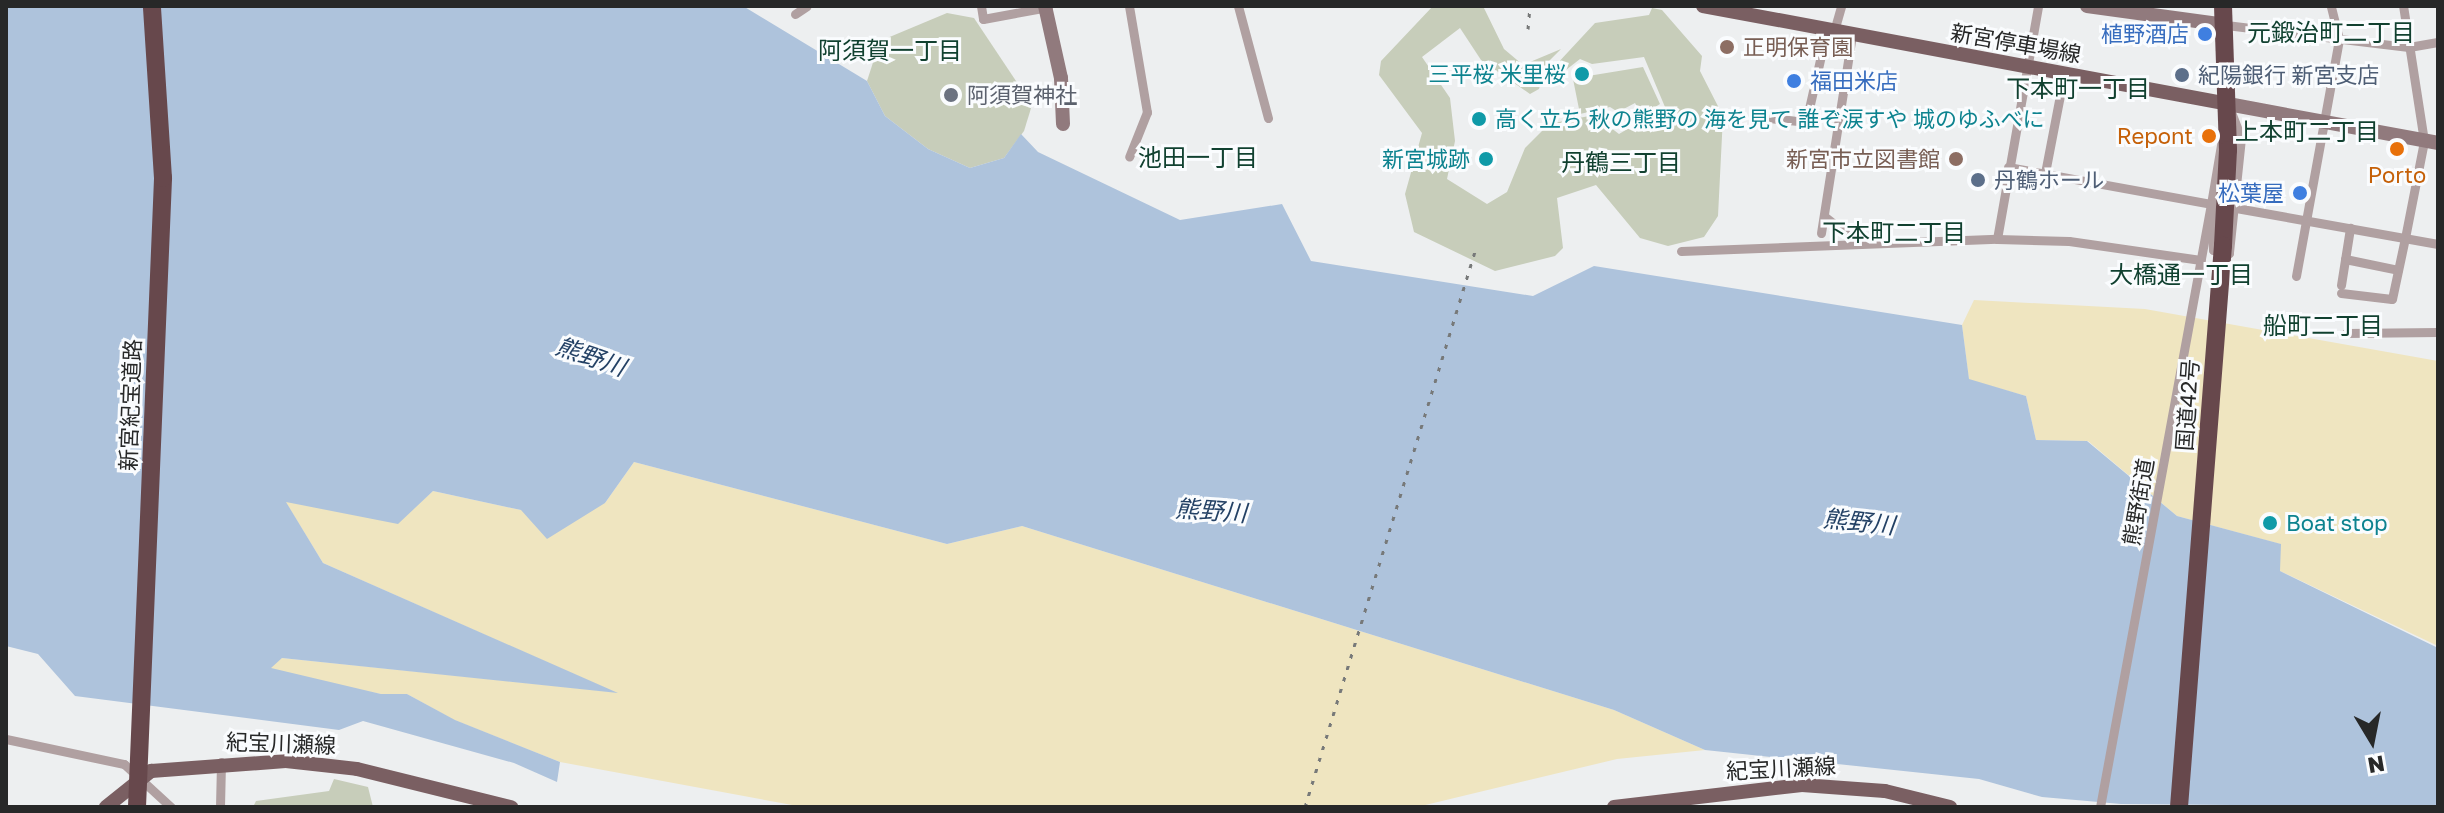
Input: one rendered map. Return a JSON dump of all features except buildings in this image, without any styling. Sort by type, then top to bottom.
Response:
[{"type":"highway","name":"新宮紀宝道路","points":[[134,807],[154,178],[145,6]]},
{"type":"highway","name":"新宮紀宝道路","points":[[134,807],[163,178],[152,6]]},
{"type":"highway","name":"国道42号","points":[[2181,807],[2223,246],[2228,104],[2223,6]]},
{"type":"main road","name":"新宮停車場線","points":[[1703,6],[2228,104]]},
{"type":"main road","name":"紀宝川瀬線","points":[[140,777],[221,762],[325,763],[511,807]]},
{"type":"main road","points":[[106,807],[140,777]]},
{"type":"main road","name":"紀宝川瀬線","points":[[1614,807],[1802,785],[1885,791],[1950,807]]},
{"type":"street","points":[[795,14],[807,6]]},
{"type":"street","points":[[981,6],[983,19],[1047,6],[1061,78],[1063,124]]},
{"type":"street","points":[[1129,6],[1147,112],[1129,157]]},
{"type":"street","points":[[1238,6],[1268,118]]},
{"type":"street","points":[[1769,118],[1806,122],[1830,30],[1841,6]]},
{"type":"street","points":[[1997,239],[2024,67],[2038,6]]},
{"type":"street","points":[[2087,6],[2409,47],[2438,42]]},
{"type":"street","points":[[2296,276],[2339,39],[2331,6]]},
{"type":"street","points":[[2350,228],[2341,289],[2392,299],[2431,142],[2403,6]]},
{"type":"street","points":[[1821,233],[1852,36]]},
{"type":"street","points":[[2045,173],[2064,74]]},
{"type":"street","points":[[2228,104],[2431,142]]},
{"type":"street","points":[[2228,104],[2241,138],[2236,208],[2232,251],[2216,253],[2211,204],[2228,104]]},
{"type":"street","points":[[2008,167],[2211,204]]},
{"type":"street","name":"熊野街道","points":[[2100,807],[2211,204]]},
{"type":"street","points":[[2236,208],[2438,244]]},
{"type":"street","points":[[1824,216],[1857,242]]},
{"type":"street","points":[[1681,251],[1997,239],[2069,241],[2201,262]]},
{"type":"street","points":[[2345,259],[2398,270]]},
{"type":"street","points":[[2346,333],[2438,332]]},
{"type":"street","points":[[6,739],[91,753],[124,764],[171,807]]},
{"type":"street","points":[[220,807],[221,762]]},
{"type":"green space","points":[[1433,6],[1483,6],[1504,49],[1523,65],[1561,49],[1547,63],[1539,89],[1530,94],[1481,60],[1460,28],[1422,57],[1450,98],[1455,141],[1447,179],[1487,204],[1507,192],[1525,148],[1549,124],[1594,115],[1619,134],[1665,107],[1644,57],[1592,64],[1580,59],[1548,84],[1555,66],[1595,23],[1649,15],[1652,8],[1662,10],[1702,56],[1700,71],[1723,116],[1718,216],[1704,237],[1668,246],[1640,238],[1596,185],[1557,198],[1563,248],[1555,256],[1495,271],[1414,232],[1405,194],[1422,133],[1379,75],[1381,61]]},
{"type":"green space","name":"阿須賀神社","points":[[947,13],[974,18],[1032,105],[1024,131],[1004,158],[970,168],[928,149],[885,116],[867,81],[880,41]]},
{"type":"green space","points":[[1643,67],[1660,104],[1642,115],[1635,103],[1618,112],[1610,107],[1580,114],[1573,79],[1583,72],[1588,76]]},
{"type":"green space","points":[[334,779],[368,787],[373,807],[253,807],[256,801],[329,791]]},
{"type":"sand","points":[[1974,300],[2145,309],[2438,361],[2438,646],[2280,571],[2280,544],[2177,516],[2088,441],[2036,440],[2026,396],[1969,380],[1962,325]]},
{"type":"sand","points":[[634,462],[947,544],[1022,526],[1614,710],[1705,750],[1617,759],[1417,807],[803,807],[560,762],[454,720],[407,694],[381,694],[262,671],[282,658],[614,692],[323,563],[285,501],[397,523],[433,491],[521,510],[605,503]]},
{"type":"water","name":"熊野川","points":[[6,6],[743,6],[867,81],[885,116],[928,149],[970,168],[1004,158],[1021,134],[1038,152],[1180,220],[1282,204],[1311,261],[1533,296],[1594,266],[1962,325],[1969,379],[2026,396],[2036,440],[2087,441],[2177,516],[2281,544],[2280,571],[2438,648],[2438,807],[2121,804],[2042,797],[1979,779],[1705,750],[1614,710],[1022,526],[947,544],[634,462],[605,503],[547,539],[521,510],[433,491],[398,524],[286,502],[323,563],[618,693],[282,658],[271,668],[381,694],[407,694],[455,720],[560,762],[557,782],[514,763],[363,721],[339,730],[75,696],[38,654],[6,646]]},
{"type":"railway","points":[[1528,29],[1530,6]]},
{"type":"railway","points":[[1305,807],[1476,248]]},
{"type":"place","name":"植野酒店","points":[[2205,34]]},
{"type":"place","name":"正明保育園","points":[[1727,47]]},
{"type":"place","name":"三平桜 米里桜","points":[[1582,74]]},
{"type":"place","name":"紀陽銀行 新宮支店","points":[[2182,75]]},
{"type":"place","name":"福田米店","points":[[1794,81]]},
{"type":"place","name":"阿須賀神社","points":[[951,95]]},
{"type":"place","name":"高く立ち 秋の熊野の 海を見て 誰ぞ涙すや 城のゆふべに","points":[[1479,119]]},
{"type":"place","name":"Repont","points":[[2209,136]]},
{"type":"place","name":"Porto","points":[[2397,149]]},
{"type":"place","name":"新宮城跡","points":[[1486,159]]},
{"type":"place","name":"新宮市立図書館","points":[[1956,159]]},
{"type":"place","name":"丹鶴ホール","points":[[1978,180]]},
{"type":"place","name":"松葉屋","points":[[2300,193]]},
{"type":"place","name":"Boat stop","points":[[2270,523]]},
{"type":"district","name":"元鍛治町二丁目","points":[[2331,32]]},
{"type":"district","name":"阿須賀一丁目","points":[[890,50]]},
{"type":"district","name":"下本町一丁目","points":[[2078,88]]},
{"type":"district","name":"上本町二丁目","points":[[2307,131]]},
{"type":"district","name":"池田一丁目","points":[[1198,157]]},
{"type":"district","name":"丹鶴三丁目","points":[[1621,162]]},
{"type":"district","name":"下本町二丁目","points":[[1894,232]]},
{"type":"district","name":"大橋通一丁目","points":[[2181,274]]},
{"type":"district","name":"船町二丁目","points":[[2323,325]]}]
